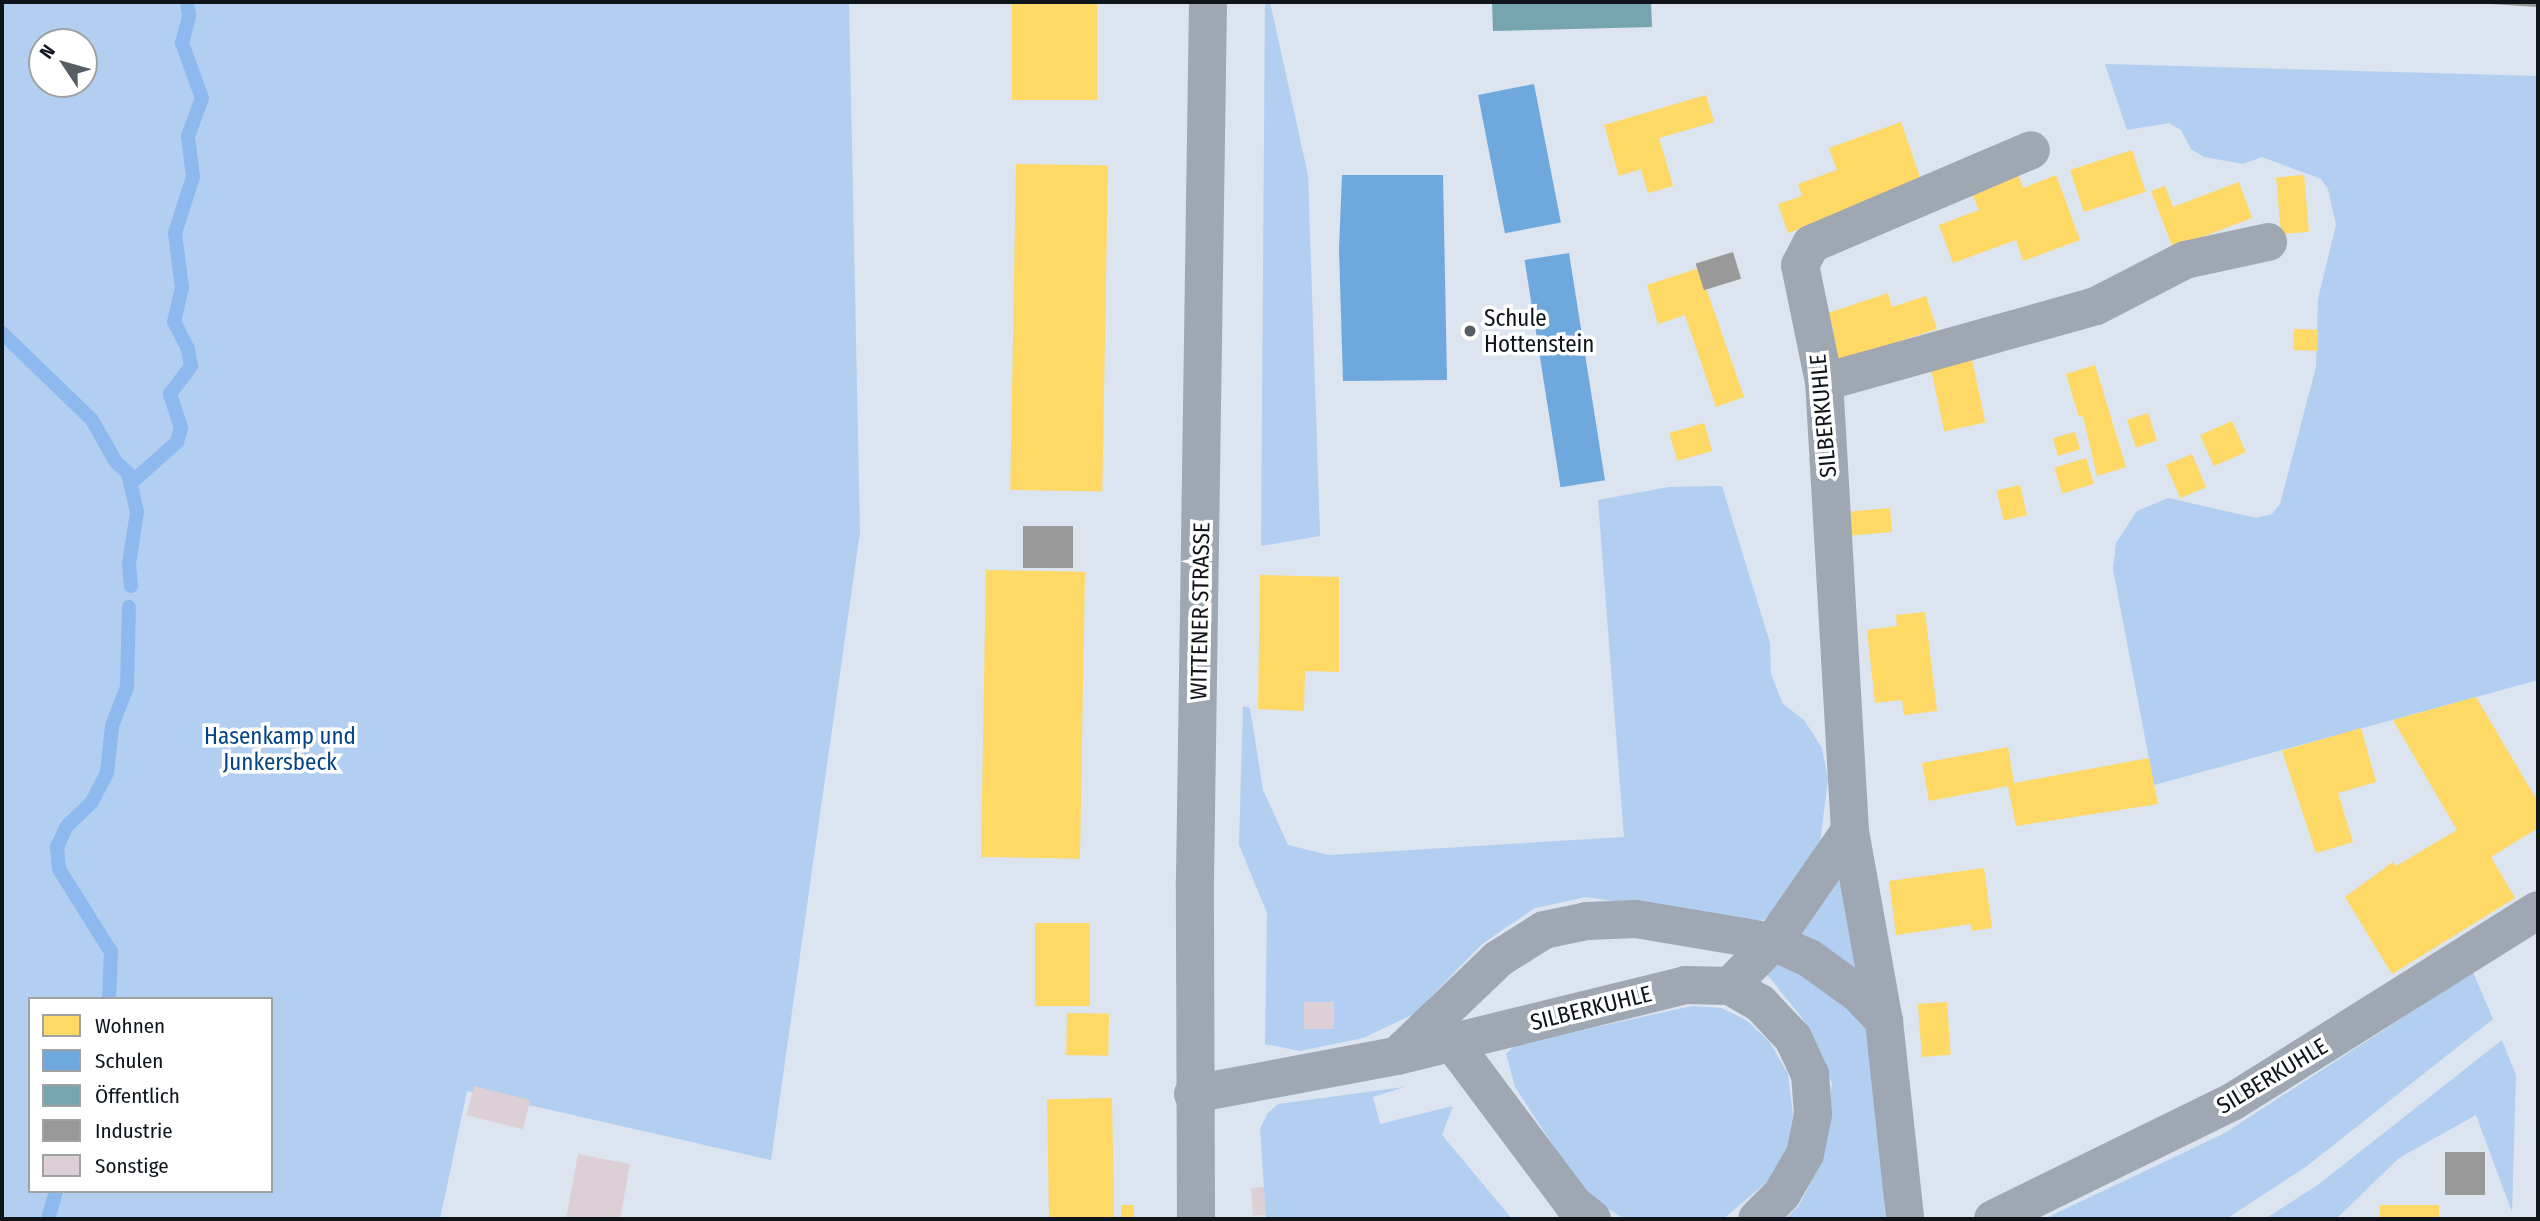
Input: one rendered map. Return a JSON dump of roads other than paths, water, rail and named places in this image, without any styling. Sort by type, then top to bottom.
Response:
[{"type":"street","name":"WITTENER STRASSE","points":[[1196,1219],[1193,1094],[1208,2]]},
{"type":"street","name":"SILBERKUHLE","points":[[1905,1219],[1884,1021],[1850,831],[1824,382],[1800,265],[1811,244],[2031,150]]},
{"type":"street","points":[[1824,382],[2096,306],[2185,260],[2268,242]]},
{"type":"street","points":[[1730,986],[1773,942],[1822,878],[1850,831]]},
{"type":"street","name":"SILBERKUHLE","points":[[1993,1219],[2232,1102],[2538,910]]},
{"type":"street","points":[[1397,1056],[1498,959],[1544,930],[1587,921],[1636,919],[1773,942],[1808,958],[1859,994],[1884,1021]]},
{"type":"street","name":"SILBERKUHLE","points":[[1193,1094],[1397,1056],[1685,985],[1730,986],[1760,1003],[1793,1038],[1810,1074],[1813,1114],[1805,1154],[1782,1194],[1758,1219]]},
{"type":"street","points":[[1452,1042],[1573,1204],[1592,1219]]},
{"type":"waterway","points":[[131,483],[177,442],[181,428],[170,394],[191,366],[188,349],[174,322],[182,288],[175,233],[193,177],[188,136],[202,98],[182,43],[189,16],[187,2]]},
{"type":"waterway","points":[[2,333],[92,420],[116,462],[128,473],[137,512],[129,564],[131,586]]},
{"type":"waterway","points":[[109,997],[111,952],[59,869],[57,847],[67,826],[92,802],[107,773],[112,726],[127,687],[129,607]]},
{"type":"waterway","points":[[48,1219],[55,1193]]},
{"type":"place","name":"Schule Hottenstein","points":[[1470,331]]},
{"type":"park label","name":"Hasenkamp und Junkersbeck","points":[[280,749]]}]
